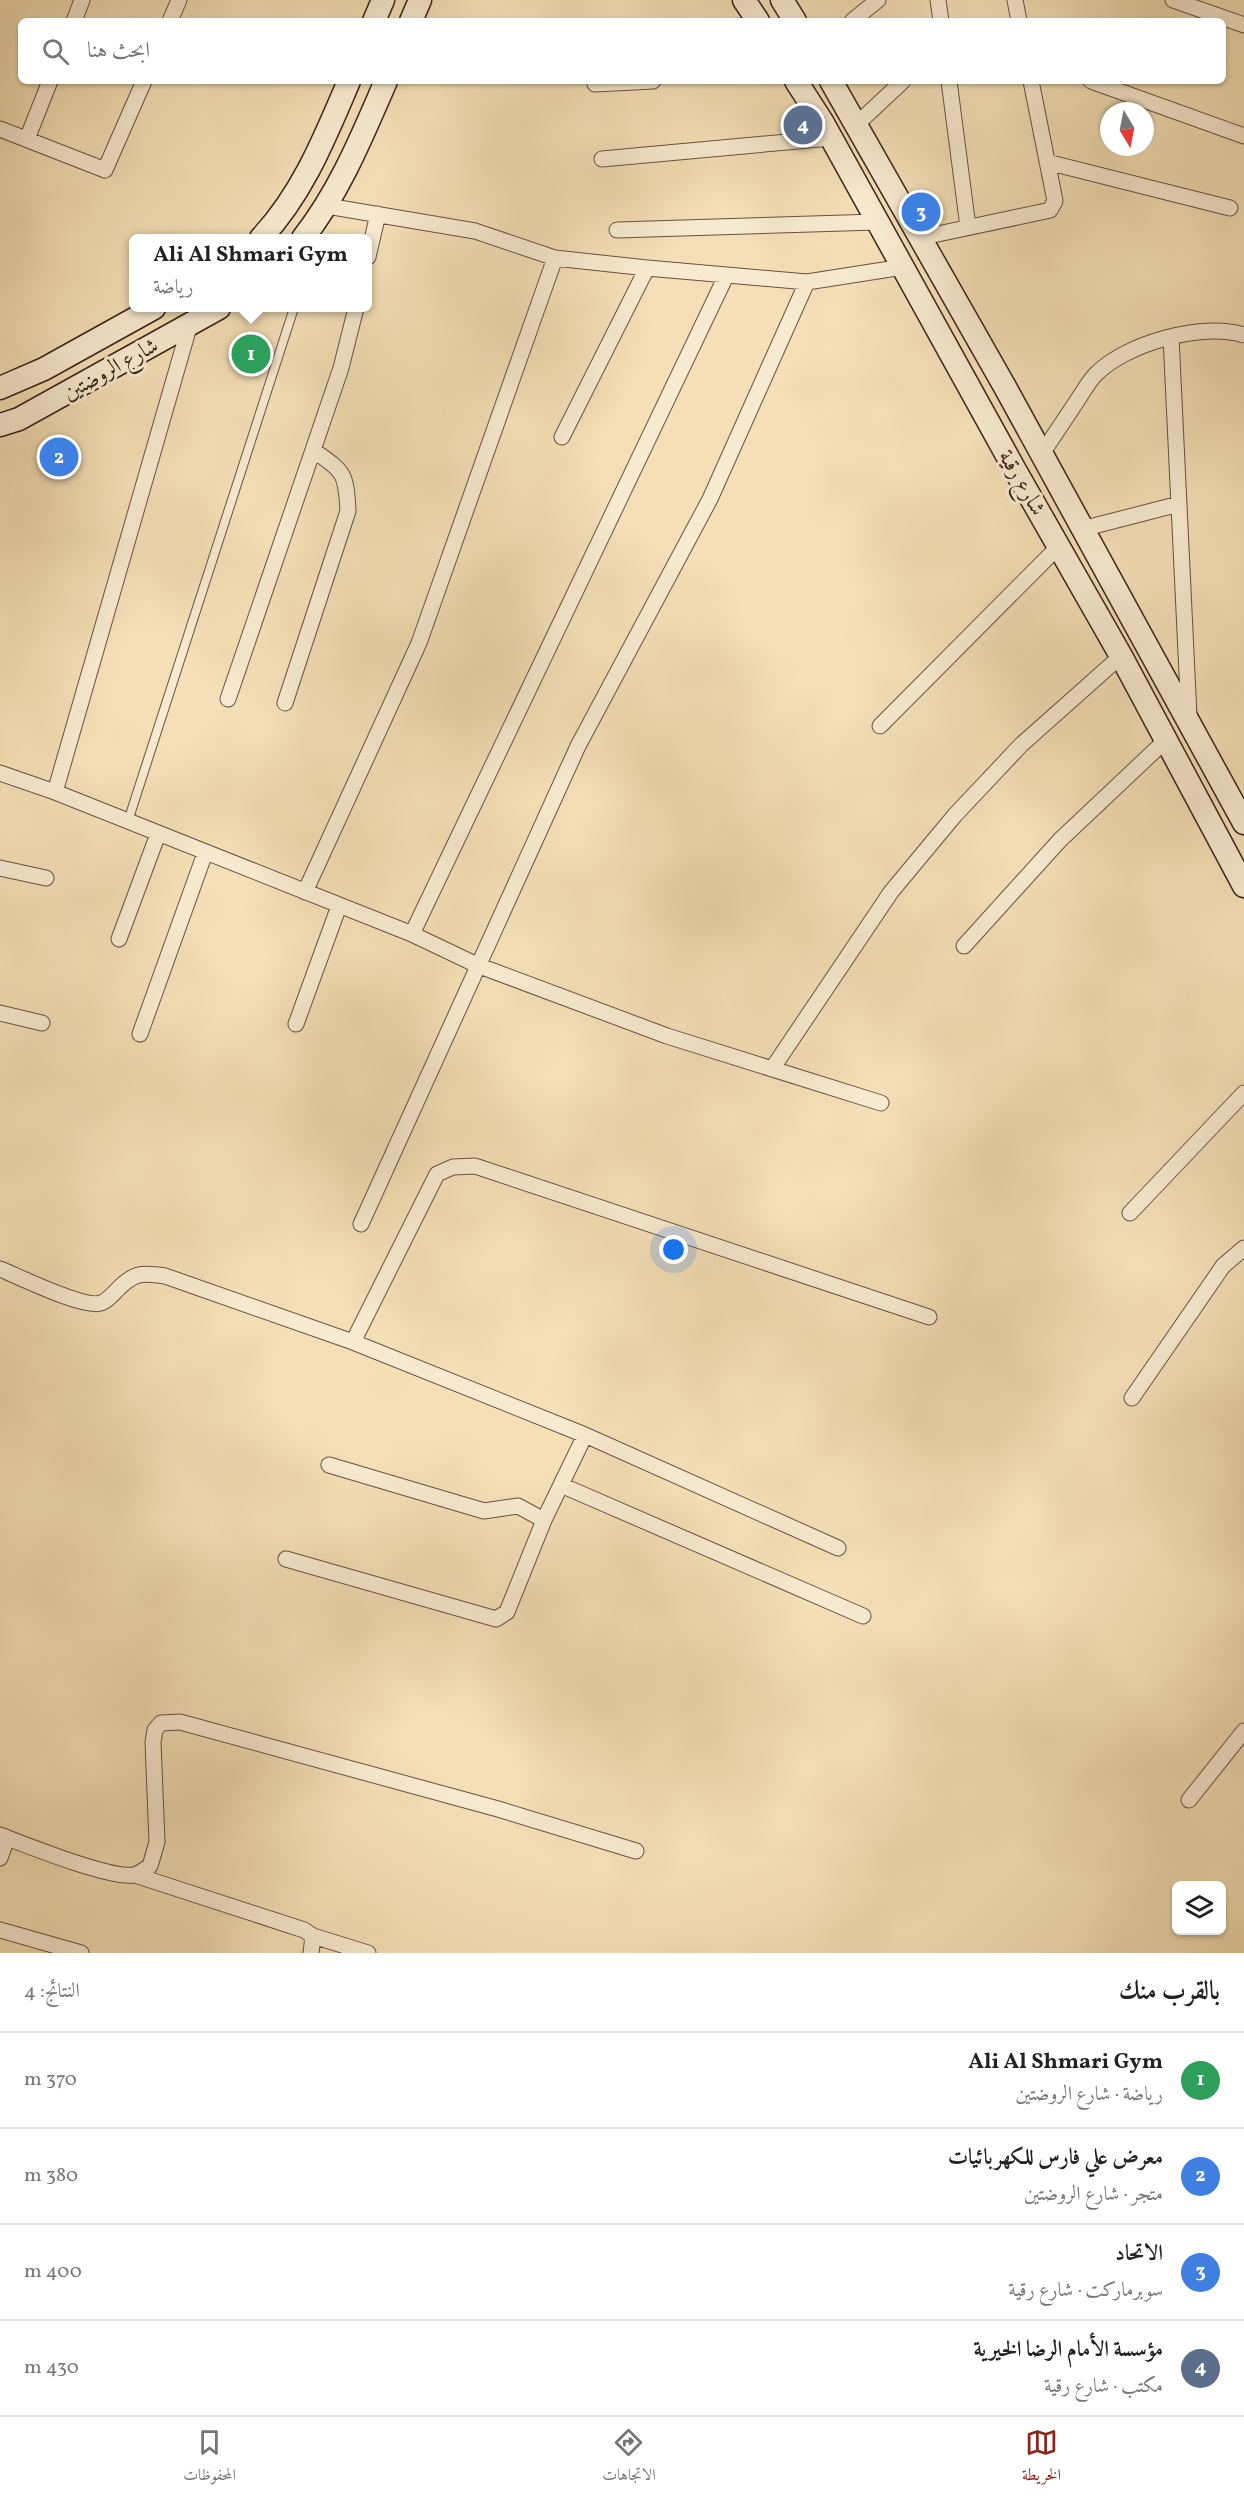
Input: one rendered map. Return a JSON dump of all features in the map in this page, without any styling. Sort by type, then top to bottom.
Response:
[{"type":"street","points":[[75,18],[82,0]]},
{"type":"street","points":[[171,18],[179,0]]},
{"type":"street","points":[[375,18],[383,0]]},
{"type":"street","points":[[412,18],[420,0]]},
{"type":"street","points":[[744,0],[756,18]]},
{"type":"street","points":[[782,0],[793,18]]},
{"type":"street","points":[[856,18],[878,0]]},
{"type":"street","points":[[938,0],[941,18]]},
{"type":"street","points":[[1015,0],[1018,18]]},
{"type":"street","points":[[1173,0],[1222,18]]},
{"type":"street","points":[[1226,19],[1244,26]]},
{"type":"street","points":[[27,139],[49,84]]},
{"type":"street","points":[[0,129],[105,170],[143,84]]},
{"type":"street","points":[[264,234],[288,205],[308,173],[348,84]]},
{"type":"street","points":[[312,233],[352,159],[385,84]]},
{"type":"street","name":"شارع رقية","points":[[798,84],[831,138],[1121,656],[1244,886]]},
{"type":"street","name":"شارع رقية","points":[[833,84],[1005,387],[1244,823]]},
{"type":"street","points":[[857,124],[900,84]]},
{"type":"street","points":[[949,84],[969,228]]},
{"type":"street","points":[[919,238],[1050,210],[1054,201],[1032,84]]},
{"type":"street","points":[[1099,84],[1244,136]]},
{"type":"street","points":[[602,159],[831,138]]},
{"type":"street","points":[[1047,162],[1230,208]]},
{"type":"street","points":[[327,206],[475,231],[555,258],[647,268],[807,282],[903,267]]},
{"type":"street","points":[[372,240],[378,214]]},
{"type":"street","points":[[617,230],[877,222]]},
{"type":"street","points":[[306,892],[419,643],[555,258]]},
{"type":"street","points":[[562,437],[647,268]]},
{"type":"street","points":[[412,934],[726,276]]},
{"type":"street","points":[[361,1224],[578,746],[711,499],[807,282]]},
{"type":"street","name":"شارع الروضتين","points":[[0,388],[44,369],[147,312]]},
{"type":"street","name":"شارع الروضتين","points":[[0,425],[20,419],[212,312]]},
{"type":"street","points":[[228,699],[341,368],[355,312]]},
{"type":"street","points":[[55,792],[190,324]]},
{"type":"street","points":[[1015,470],[1016,460],[1022,453],[1032,451],[1041,455],[1095,375],[1132,350],[1172,337],[1217,331],[1244,335]]},
{"type":"street","points":[[1172,337],[1189,725]]},
{"type":"street","points":[[978,402],[987,407],[997,406],[1005,398],[1005,387]]},
{"type":"street","points":[[285,703],[348,511],[346,480],[337,467],[313,450]]},
{"type":"street","points":[[1082,529],[1179,504]]},
{"type":"street","points":[[880,726],[1059,546]]},
{"type":"street","points":[[772,1069],[891,892],[955,815],[1021,745],[1121,656]]},
{"type":"street","points":[[964,946],[1060,840],[1166,740]]},
{"type":"street","points":[[0,773],[55,792],[412,934],[477,965],[668,1036],[881,1103]]},
{"type":"street","points":[[119,939],[158,834]]},
{"type":"street","points":[[140,1034],[205,853]]},
{"type":"street","points":[[0,868],[46,878]]},
{"type":"street","points":[[296,1024],[339,906]]},
{"type":"street","points":[[0,1013],[42,1023]]},
{"type":"street","points":[[1130,1213],[1244,1094]]},
{"type":"street","points":[[353,1342],[437,1174],[453,1167],[475,1166],[929,1317]]},
{"type":"street","points":[[1132,1398],[1224,1266],[1244,1248]]},
{"type":"street","points":[[0,1269],[84,1303],[101,1303],[129,1278],[145,1273],[165,1276],[353,1342],[585,1435],[838,1548]]},
{"type":"street","points":[[286,1559],[496,1619],[507,1612],[544,1520],[585,1435]]},
{"type":"street","points":[[329,1465],[484,1511],[518,1506],[544,1520]]},
{"type":"street","points":[[561,1485],[863,1616]]},
{"type":"street","points":[[135,1875],[150,1866],[157,1842],[153,1742],[155,1730],[161,1723],[180,1722],[498,1809],[636,1851]]},
{"type":"street","points":[[1189,1800],[1244,1731]]},
{"type":"street","points":[[0,1858],[3,1837],[116,1874],[135,1875],[368,1953]]},
{"type":"street","points":[[0,1929],[81,1953]]},
{"type":"street","points":[[311,1953],[313,1936]]},
{"type":"lane","points":[[128,821],[293,312]]},
{"type":"place","name":"مؤسسة الأمام الرضا الخيرية","points":[[803,125]]},
{"type":"place","name":"الاتحاد","points":[[921,212]]},
{"type":"place","name":"Ali Al Shmari Gym","points":[[251,354]]},
{"type":"place","name":"معرض علي فارس للكهربائيات","points":[[59,457]]}]
